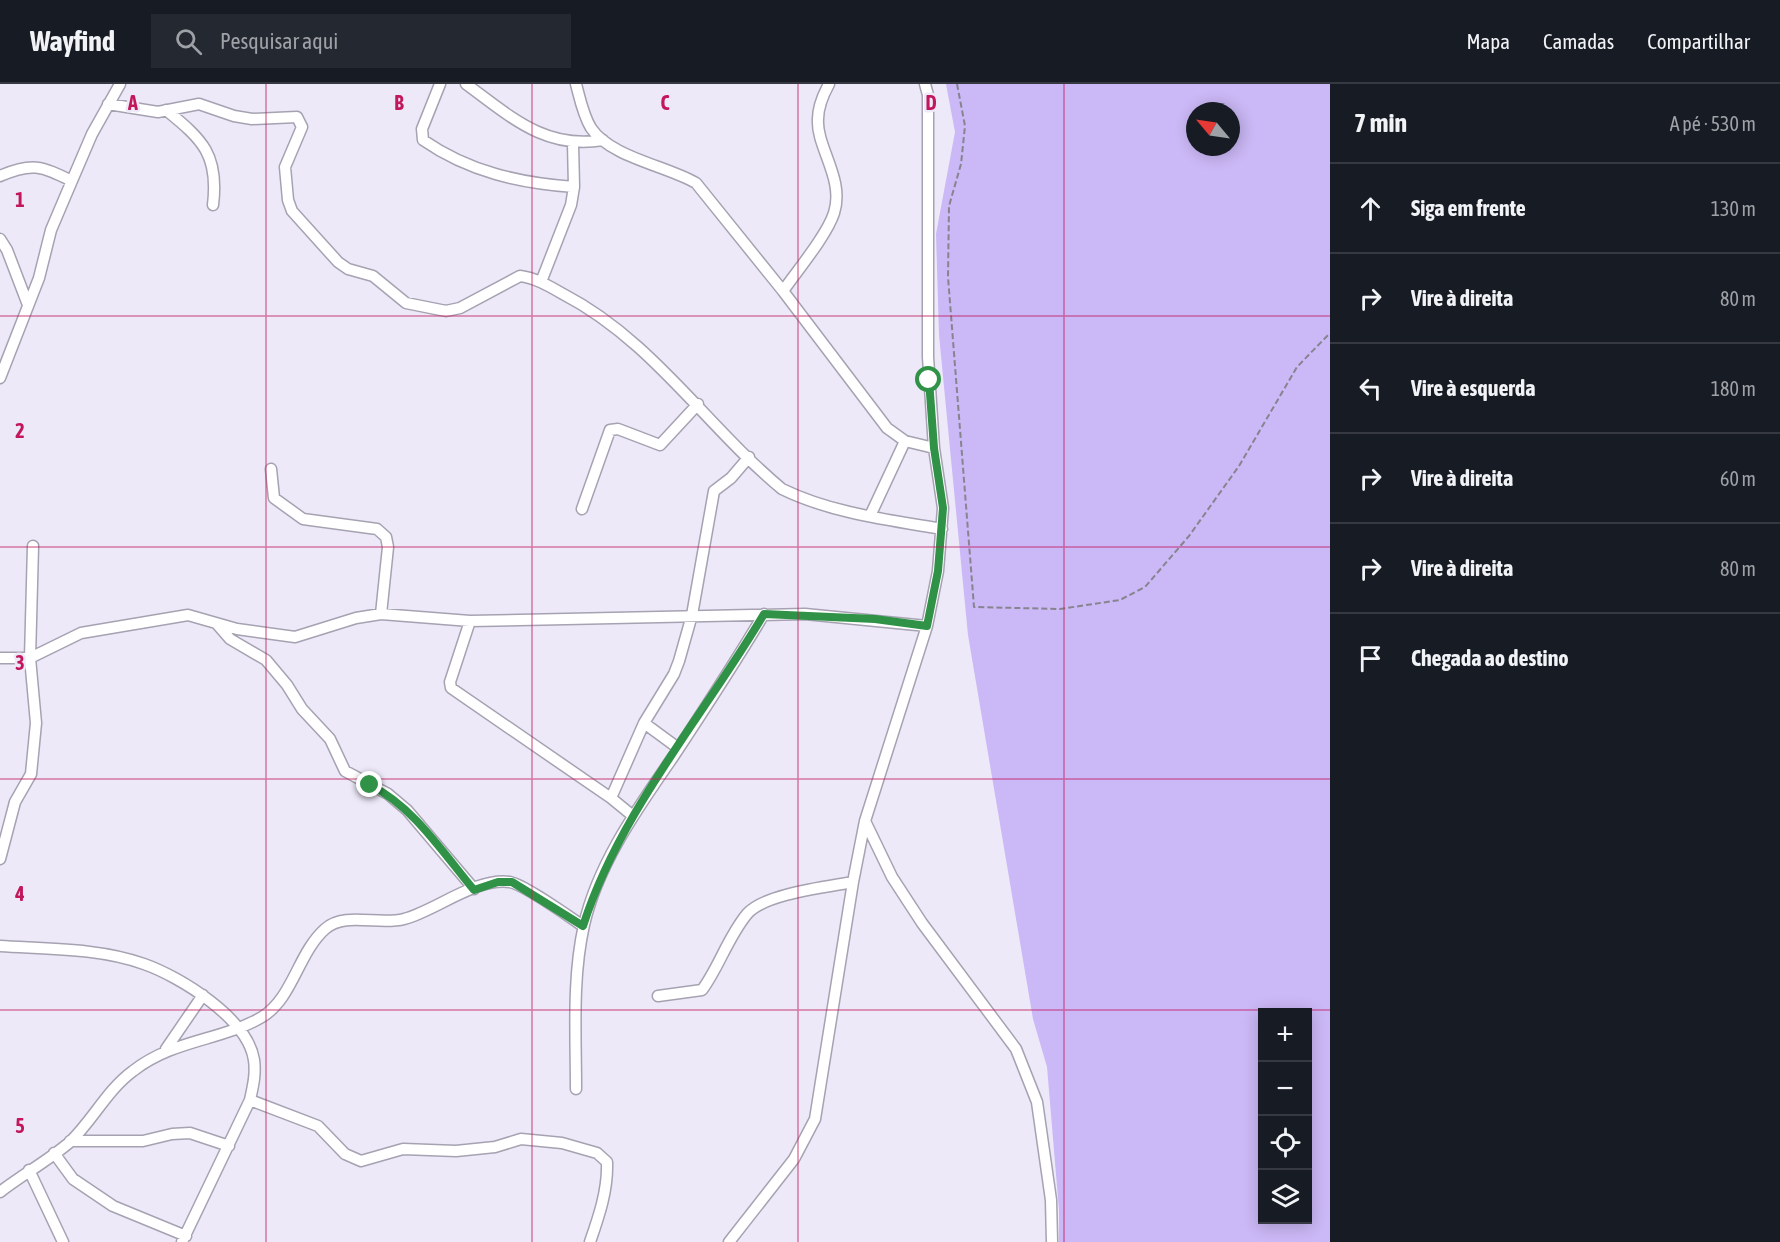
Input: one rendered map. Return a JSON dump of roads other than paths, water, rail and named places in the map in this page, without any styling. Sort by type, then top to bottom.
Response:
[{"type":"street","points":[[0,378],[39,278],[51,230],[108,104],[120,84]]},
{"type":"street","points":[[440,84],[422,129],[423,140],[484,171],[505,178],[574,187]]},
{"type":"street","points":[[466,84],[537,133],[573,143],[603,140]]},
{"type":"street","points":[[576,84],[592,129],[603,140],[622,152],[680,173],[696,183],[783,291],[887,428],[905,441],[934,448]]},
{"type":"street","points":[[783,291],[834,213],[836,194],[832,164],[817,122],[820,104],[829,84]]},
{"type":"street","points":[[731,1241],[794,1159],[815,1119],[865,821],[927,626],[938,571],[943,508],[934,448],[928,357],[928,95],[925,84]]},
{"type":"street","points":[[108,104],[158,112],[199,105],[252,119],[297,117],[302,128],[284,170],[292,211],[338,262],[348,269],[373,276],[406,303],[446,311],[460,308],[520,276],[541,282],[594,310],[615,326],[698,404],[772,481],[795,495],[870,516],[942,529]]},
{"type":"street","points":[[166,110],[196,134],[204,146],[216,182],[213,205]]},
{"type":"street","points":[[541,282],[571,205],[574,187],[573,143]]},
{"type":"street","points":[[0,176],[23,166],[38,166],[72,181]]},
{"type":"street","points":[[0,239],[7,250],[28,305]]},
{"type":"street","points":[[582,509],[610,430],[618,429],[660,445],[698,404]]},
{"type":"street","points":[[870,516],[905,441]]},
{"type":"street","points":[[611,798],[644,723],[674,674],[692,615],[714,491],[731,478],[749,458]]},
{"type":"street","points":[[271,470],[274,498],[303,519],[377,529],[386,537],[388,548],[381,614]]},
{"type":"street","points":[[0,859],[15,802],[31,774],[36,723],[30,658],[33,546]]},
{"type":"street","points":[[0,658],[30,658],[81,633],[188,615],[217,624],[274,636],[295,637],[356,618],[381,614],[470,621],[764,614],[863,618],[927,626]]},
{"type":"street","points":[[576,1089],[576,998],[583,926],[598,882],[633,816],[731,670],[764,614]]},
{"type":"street","points":[[470,621],[450,682],[451,688],[611,798],[633,816]]},
{"type":"street","points":[[217,624],[230,639],[266,660],[287,685],[302,709],[330,739],[345,771],[388,794],[407,810],[474,890]]},
{"type":"street","points":[[644,723],[678,748]]},
{"type":"street","points":[[865,821],[892,877],[910,905],[1016,1049],[1037,1102],[1051,1200],[1052,1242]]},
{"type":"street","points":[[0,1192],[70,1142],[117,1085],[133,1071],[166,1050],[239,1027],[262,1017],[275,1006],[317,937],[327,927],[351,921],[404,919],[498,882],[512,882],[583,926]]},
{"type":"street","points":[[658,996],[702,990],[745,916],[756,906],[792,894],[853,882]]},
{"type":"street","points":[[0,946],[112,956],[146,964],[203,995],[239,1027],[254,1057],[256,1076],[250,1100],[184,1239],[113,1206],[73,1179],[54,1153]]},
{"type":"street","points":[[166,1050],[203,995]]},
{"type":"street","points":[[250,1100],[318,1126],[345,1154],[361,1161],[403,1149],[456,1150],[495,1147],[521,1139],[562,1143],[597,1152],[607,1162],[608,1169],[604,1196],[590,1242]]},
{"type":"street","points":[[70,1142],[143,1141],[172,1134],[190,1133],[229,1146]]},
{"type":"street","points":[[29,1170],[63,1242]]}]
